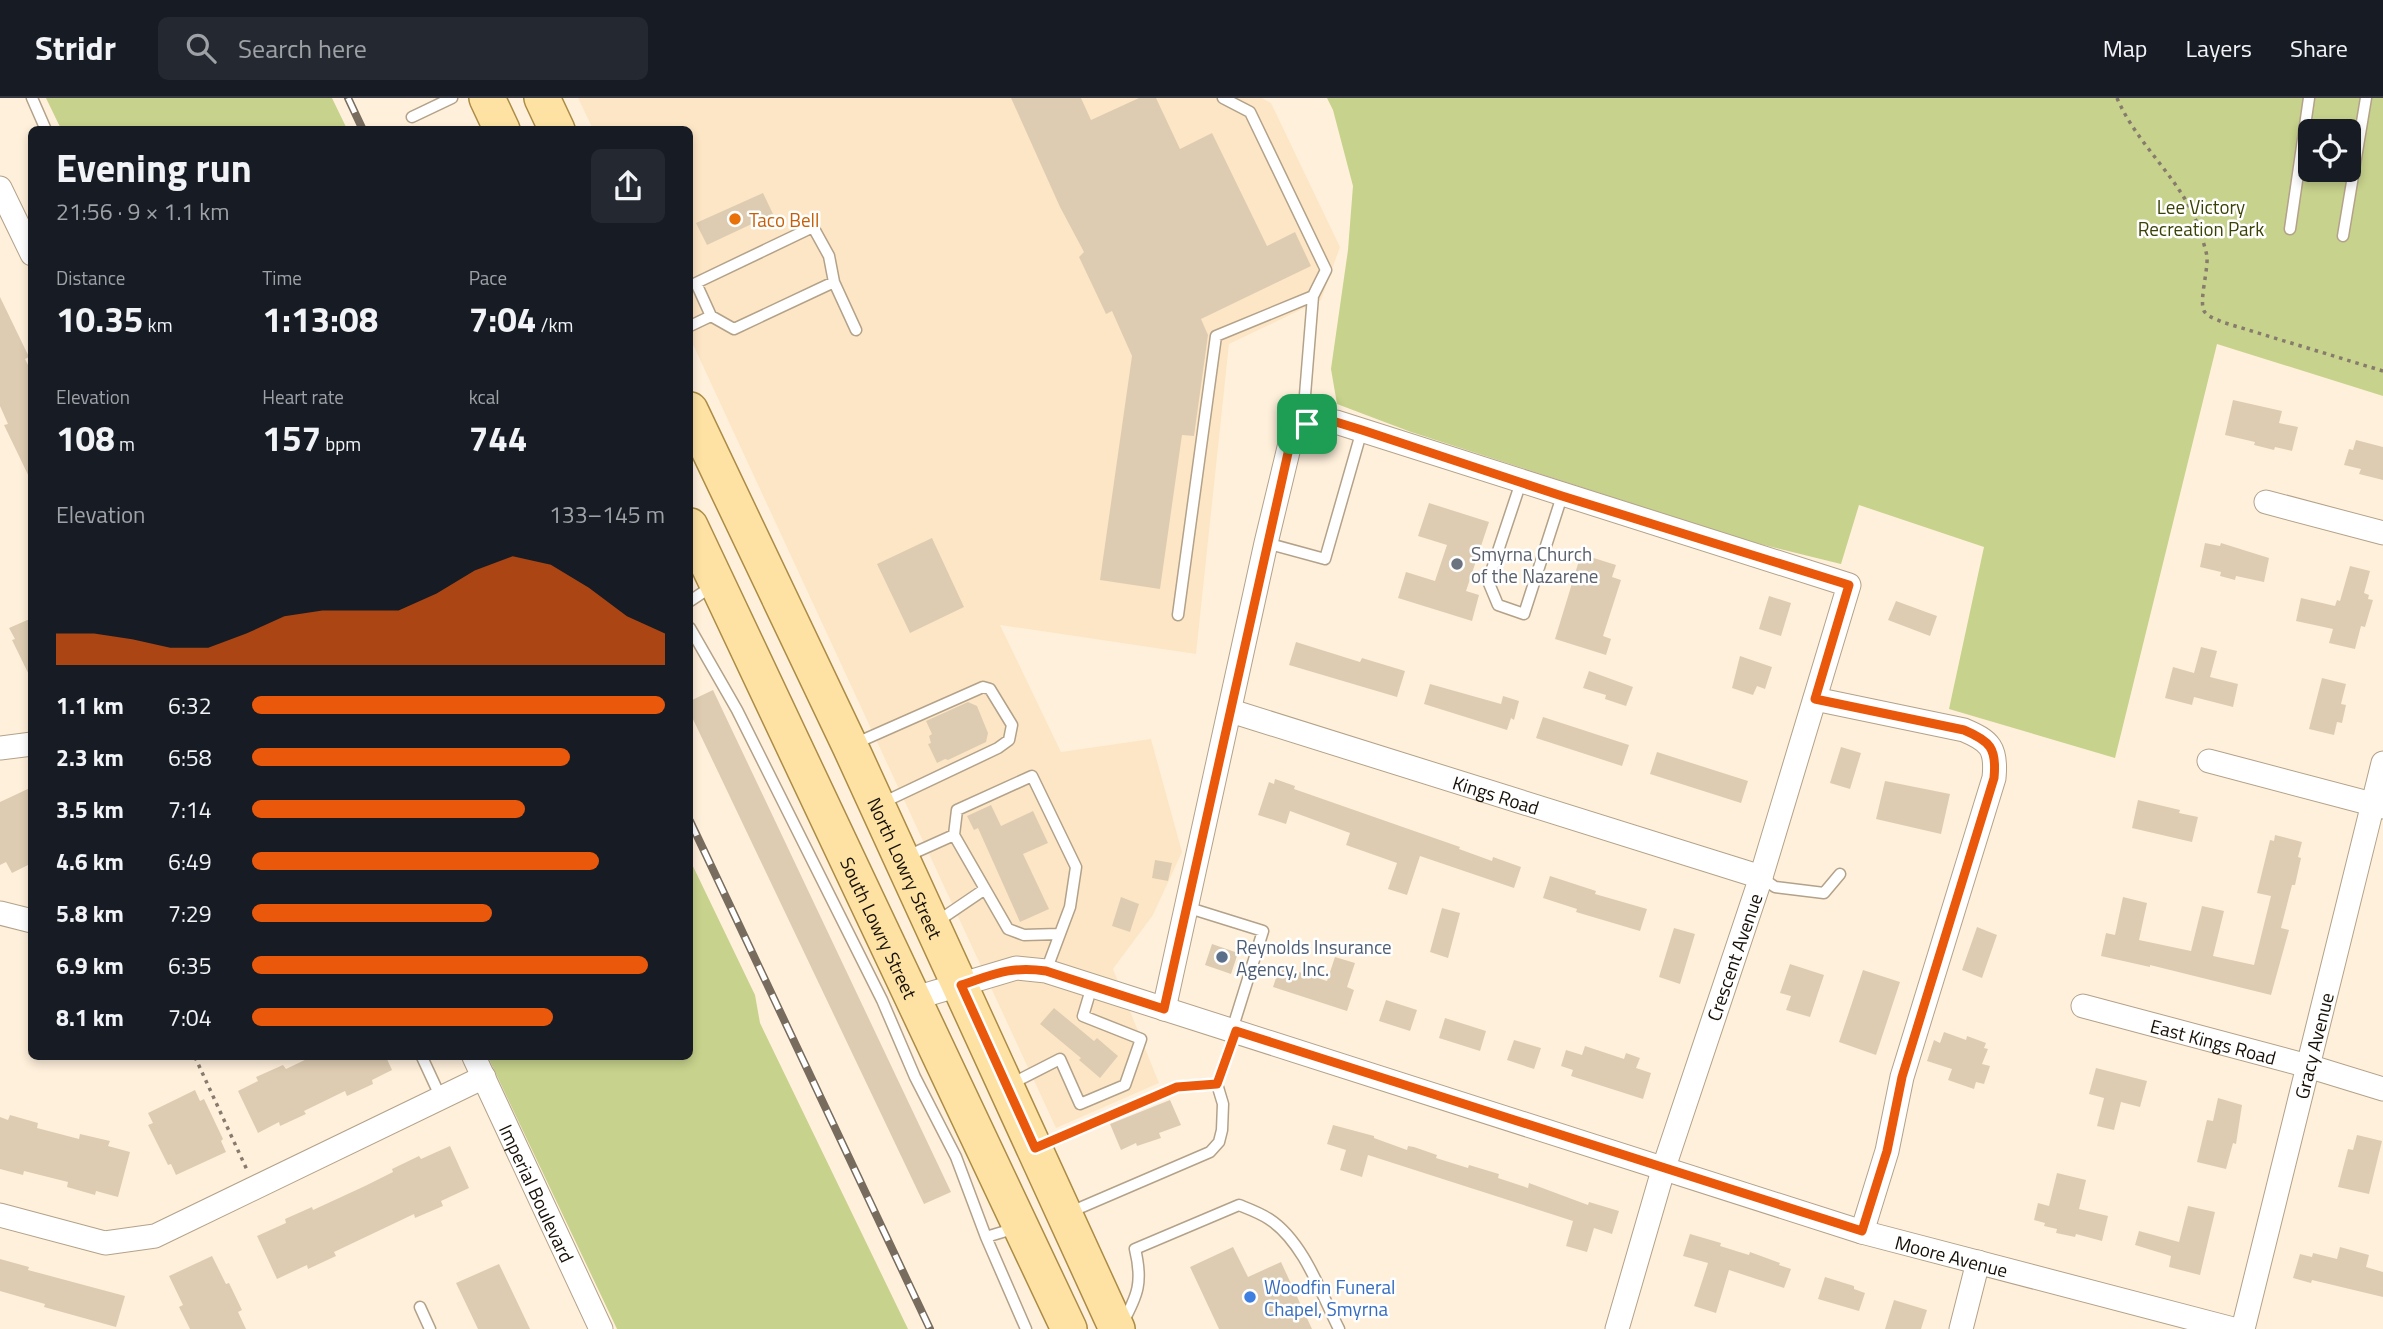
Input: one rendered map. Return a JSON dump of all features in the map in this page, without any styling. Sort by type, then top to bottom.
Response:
[{"type":"main road","points":[[487,98],[500,126]]},
{"type":"main road","points":[[542,98],[555,126]]},
{"type":"main road","name":"North Lowry Street","points":[[693,416],[933,924],[1118,1329]]},
{"type":"main road","name":"South Lowry Street","points":[[693,541],[703,592],[912,999],[1069,1329]]},
{"type":"main road","points":[[703,592],[760,559]]},
{"type":"street","points":[[0,188],[28,246]]},
{"type":"street","points":[[1164,1009],[1292,435],[1307,424],[1336,422],[1562,496]]},
{"type":"street","name":"Crescent Avenue","points":[[1562,496],[1849,585],[1761,877],[1664,1167],[1617,1329]]},
{"type":"street","points":[[2266,502],[2383,533]]},
{"type":"street","points":[[1815,699],[1964,730],[1981,737],[1993,749],[1996,764],[1994,778],[1902,1077],[1887,1151],[1862,1231]]},
{"type":"street","name":"Kings Road","points":[[1231,711],[1761,877]]},
{"type":"street","points":[[0,748],[28,744]]},
{"type":"street","points":[[2209,761],[2378,805]]},
{"type":"street","name":"Gracy Avenue","points":[[2243,1329],[2308,1066],[2378,805],[2383,763]]},
{"type":"street","points":[[0,914],[28,920]]},
{"type":"street","name":"Moore Avenue","points":[[912,999],[1016,968],[1046,971],[1862,1231],[2233,1329]]},
{"type":"street","name":"East Kings Road","points":[[2083,1006],[2308,1066],[2383,1089]]},
{"type":"street","points":[[0,1215],[105,1243],[155,1236],[441,1098],[479,1067]]},
{"type":"street","name":"Imperial Boulevard","points":[[479,1067],[601,1329]]},
{"type":"street","points":[[1961,1329],[1978,1262]]},
{"type":"lane","points":[[32,98],[44,126]]},
{"type":"lane","points":[[412,117],[452,98]]},
{"type":"lane","points":[[1223,98],[1250,112],[1326,270],[1313,296],[1305,395],[1307,424]]},
{"type":"lane","points":[[2290,229],[2309,98]]},
{"type":"lane","points":[[2343,236],[2366,98]]},
{"type":"lane","points":[[834,282],[734,329],[711,316],[696,283],[813,227],[829,256],[834,282],[856,330]]},
{"type":"lane","points":[[1178,615],[1216,336],[1313,296]]},
{"type":"lane","points":[[693,325],[711,316]]},
{"type":"lane","points":[[1266,543],[1325,559],[1362,430]]},
{"type":"lane","points":[[1521,482],[1488,581],[1498,605],[1524,614],[1562,496]]},
{"type":"lane","points":[[693,633],[737,710],[882,1000],[915,1077],[956,1157],[986,1237],[1026,1329]]},
{"type":"lane","points":[[850,746],[983,687],[990,690],[1012,724],[1009,740],[998,748],[876,805]]},
{"type":"lane","points":[[1046,971],[1070,907],[1076,867],[1032,776],[957,810],[954,835],[1008,929],[1024,935],[1059,934]]},
{"type":"lane","points":[[902,859],[954,835]]},
{"type":"lane","points":[[1761,877],[1774,887],[1824,893],[1840,874]]},
{"type":"lane","points":[[933,924],[985,889]]},
{"type":"lane","points":[[1065,1214],[1210,1152],[1219,1142],[1223,1104],[1217,1084],[1263,931],[1186,907]]},
{"type":"lane","points":[[1007,1086],[1060,1059],[1080,1104],[1125,1085],[1141,1039],[1083,1016],[1092,986]]},
{"type":"lane","points":[[423,1060],[441,1098]]},
{"type":"lane","points":[[1035,1148],[1177,1087],[1217,1084]]},
{"type":"lane","points":[[1118,1329],[1137,1297],[1140,1270],[1135,1250],[1239,1205],[1267,1217],[1285,1231],[1298,1249],[1339,1329]]},
{"type":"lane","points":[[986,1237],[1020,1226]]},
{"type":"lane","points":[[420,1307],[429,1329]]},
{"type":"path","points":[[2117,98],[2126,118],[2192,210],[2207,258],[2202,302],[2207,315],[2222,322],[2383,371]]},
{"type":"path","points":[[196,1060],[256,1188]]},
{"type":"shaded area","points":[[578,98],[1262,98],[1271,103],[1340,247],[1321,300],[1229,344],[1196,654],[1000,625],[1061,752],[1151,739],[1182,852],[1153,915],[1113,969],[1159,1083],[1056,1128],[693,344],[693,126],[592,126]]},
{"type":"green space","points":[[46,98],[332,98],[346,126],[60,126]]},
{"type":"green space","name":"Lee Victory Recreation Park","points":[[1327,98],[2383,98],[2383,396],[2217,344],[2115,758],[1949,709],[1984,547],[1859,505],[1841,564],[1748,541],[1411,432],[1337,404],[1331,369],[1348,250],[1353,186],[1333,110]]},
{"type":"green space","points":[[693,866],[755,995],[760,1023],[908,1329],[617,1329],[489,1060],[693,1060]]},
{"type":"building","points":[[1011,98],[1081,98],[1091,120],[1139,98],[1156,98],[1180,149],[1212,133],[1267,246],[1295,232],[1311,266],[1201,319],[1208,335],[1194,436],[1182,435],[1160,589],[1100,580],[1132,356],[1112,311],[1106,314],[1079,257],[1084,252],[1060,207]]},
{"type":"building","name":"Taco Bell","points":[[763,193],[773,214],[707,245],[696,223]]},
{"type":"building","points":[[0,297],[28,355],[25,359],[28,365],[28,475],[4,425],[8,424],[0,406]]},
{"type":"building","points":[[2233,400],[2282,411],[2279,423],[2298,427],[2292,451],[2275,447],[2274,450],[2225,435]]},
{"type":"building","points":[[2356,440],[2383,447],[2383,480],[2359,474],[2361,469],[2344,465],[2349,449],[2353,450]]},
{"type":"building","name":"Smyrna Church of the Nazarene","points":[[1429,503],[1489,522],[1466,591],[1479,595],[1472,621],[1398,598],[1406,572],[1435,581],[1447,545],[1418,536]]},
{"type":"building","points":[[932,538],[964,607],[910,633],[877,564]]},
{"type":"building","points":[[2205,543],[2220,546],[2221,543],[2269,558],[2264,582],[2236,576],[2235,580],[2220,576],[2221,572],[2200,567]]},
{"type":"building","points":[[1581,554],[1616,565],[1612,577],[1621,580],[1603,636],[1611,639],[1606,655],[1555,639]]},
{"type":"building","points":[[2350,566],[2370,571],[2364,593],[2369,595],[2368,599],[2373,600],[2365,627],[2361,626],[2355,649],[2329,643],[2333,629],[2296,621],[2301,598],[2335,606],[2337,600],[2340,601]]},
{"type":"building","points":[[1769,596],[1791,603],[1781,636],[1759,629]]},
{"type":"building","points":[[1896,601],[1937,616],[1930,636],[1888,620]]},
{"type":"building","points":[[28,620],[28,673],[12,640],[15,639],[9,628]]},
{"type":"building","points":[[1296,642],[1360,662],[1362,658],[1405,671],[1397,697],[1289,665]]},
{"type":"building","points":[[2201,647],[2217,651],[2210,677],[2238,684],[2233,707],[2194,697],[2192,705],[2165,698],[2173,667],[2194,673]]},
{"type":"building","points":[[1740,656],[1772,667],[1765,689],[1757,686],[1753,695],[1732,688]]},
{"type":"building","points":[[1589,671],[1633,687],[1626,706],[1605,699],[1606,695],[1583,688]]},
{"type":"building","points":[[2322,678],[2346,684],[2341,704],[2346,705],[2342,723],[2337,722],[2334,735],[2309,729]]},
{"type":"building","points":[[1430,684],[1501,704],[1503,696],[1519,701],[1514,720],[1511,718],[1507,730],[1424,704]]},
{"type":"building","points":[[713,690],[951,1192],[924,1204],[693,719],[693,700]]},
{"type":"building","points":[[968,702],[977,706],[988,733],[986,742],[937,763],[928,744],[931,743],[929,736],[932,734],[926,721]]},
{"type":"building","points":[[1543,717],[1629,745],[1622,766],[1536,738]]},
{"type":"building","points":[[1841,747],[1861,753],[1850,789],[1830,783]]},
{"type":"building","points":[[1657,752],[1748,781],[1741,803],[1650,774]]},
{"type":"building","points":[[1275,779],[1295,786],[1294,789],[1460,847],[1459,849],[1492,861],[1493,857],[1521,867],[1514,888],[1420,856],[1407,895],[1388,889],[1397,863],[1346,845],[1350,833],[1290,811],[1286,824],[1258,815],[1269,782],[1274,784]]},
{"type":"building","points":[[1885,781],[1950,794],[1941,834],[1876,819]]},
{"type":"building","points":[[28,789],[28,865],[12,873],[6,862],[0,865],[0,802]]},
{"type":"building","points":[[2138,800],[2198,817],[2192,842],[2132,828]]},
{"type":"building","points":[[991,805],[1001,826],[1033,811],[1048,843],[1023,854],[1049,909],[1020,922],[978,828],[974,830],[967,816]]},
{"type":"building","points":[[2275,835],[2302,842],[2295,885],[2292,885],[2281,928],[2289,930],[2271,995],[2150,965],[2101,956],[2106,933],[2115,935],[2123,897],[2147,903],[2139,940],[2191,951],[2202,906],[2224,911],[2213,956],[2254,965],[2271,896],[2257,893],[2270,840],[2274,841]]},
{"type":"building","points":[[1155,860],[1172,863],[1168,881],[1152,878]]},
{"type":"building","points":[[1550,876],[1596,891],[1595,894],[1647,909],[1640,931],[1576,912],[1577,909],[1543,898]]},
{"type":"building","points":[[1121,897],[1139,904],[1130,932],[1112,926]]},
{"type":"building","points":[[1442,908],[1460,913],[1448,958],[1430,952]]},
{"type":"building","points":[[1977,927],[1997,935],[1982,978],[1962,970]]},
{"type":"building","points":[[1674,928],[1695,934],[1680,984],[1659,977]]},
{"type":"building","name":"Reynolds Insurance Agency, Inc.","points":[[1212,944],[1238,953],[1231,974],[1205,965]]},
{"type":"building","points":[[1335,957],[1355,963],[1347,987],[1354,990],[1347,1011],[1273,987],[1280,966],[1327,981]]},
{"type":"building","points":[[1790,964],[1824,975],[1810,1017],[1786,1010],[1791,996],[1780,993]]},
{"type":"building","points":[[1863,970],[1900,982],[1876,1055],[1839,1042]]},
{"type":"building","points":[[1386,1000],[1417,1010],[1410,1031],[1379,1021]]},
{"type":"building","points":[[1054,1008],[1094,1041],[1097,1038],[1118,1056],[1100,1078],[1079,1060],[1081,1058],[1040,1024]]},
{"type":"building","points":[[1445,1018],[1486,1031],[1480,1051],[1439,1038]]},
{"type":"building","points":[[1944,1032],[1966,1040],[1967,1036],[1986,1043],[1984,1048],[1988,1049],[1982,1064],[1990,1066],[1984,1084],[1976,1082],[1974,1089],[1948,1080],[1952,1069],[1927,1061],[1934,1040],[1940,1043]]},
{"type":"building","points":[[1514,1040],[1541,1048],[1534,1069],[1507,1060]]},
{"type":"building","points":[[1585,1046],[1624,1059],[1626,1053],[1640,1058],[1636,1068],[1651,1073],[1643,1099],[1571,1076],[1573,1070],[1561,1066],[1566,1050],[1582,1055]]},
{"type":"building","points":[[305,1060],[387,1060],[392,1070],[372,1080],[373,1084],[347,1096],[345,1091],[304,1111],[306,1114],[280,1126],[279,1122],[258,1133],[238,1091],[258,1081],[256,1077],[283,1065],[286,1069]]},
{"type":"building","points":[[2096,1068],[2147,1081],[2140,1107],[2121,1102],[2114,1130],[2097,1126],[2104,1098],[2089,1094]]},
{"type":"building","points":[[195,1090],[200,1101],[204,1099],[223,1139],[221,1141],[226,1152],[176,1175],[148,1125],[153,1123],[148,1113]]},
{"type":"building","points":[[2218,1098],[2242,1105],[2236,1144],[2233,1143],[2226,1169],[2197,1162],[2207,1120],[2213,1121]]},
{"type":"building","points":[[1170,1100],[1181,1125],[1159,1133],[1161,1138],[1137,1146],[1136,1143],[1121,1150],[1110,1124]]},
{"type":"building","points":[[10,1115],[38,1123],[37,1128],[79,1139],[80,1134],[110,1141],[108,1146],[130,1152],[118,1197],[96,1191],[95,1195],[67,1187],[68,1182],[24,1171],[23,1175],[0,1169],[0,1117],[8,1120]]},
{"type":"building","points":[[1333,1125],[1374,1136],[1407,1150],[1408,1146],[1414,1147],[1437,1155],[1436,1158],[1499,1174],[1498,1178],[1528,1188],[1529,1183],[1588,1205],[1589,1202],[1619,1211],[1612,1234],[1594,1228],[1587,1252],[1566,1246],[1573,1221],[1368,1155],[1362,1177],[1340,1170],[1346,1150],[1327,1144]]},
{"type":"building","points":[[2357,1135],[2382,1141],[2369,1194],[2338,1187],[2348,1149],[2353,1150]]},
{"type":"building","points":[[450,1146],[469,1188],[441,1201],[443,1206],[415,1218],[414,1214],[334,1252],[336,1256],[308,1269],[307,1265],[277,1279],[257,1236],[286,1223],[285,1219],[312,1207],[313,1210],[365,1186],[419,1156],[421,1159]]},
{"type":"building","points":[[2057,1173],[2086,1180],[2079,1209],[2108,1216],[2102,1241],[2076,1234],[2075,1237],[2056,1233],[2057,1229],[2034,1220],[2038,1203],[2049,1206]]},
{"type":"building","points":[[2188,1206],[2215,1212],[2200,1275],[2169,1267],[2171,1256],[2135,1245],[2139,1231],[2179,1242]]},
{"type":"building","points":[[1690,1234],[1749,1255],[1750,1252],[1791,1269],[1784,1288],[1729,1270],[1716,1313],[1694,1306],[1708,1263],[1683,1256]]},
{"type":"building","name":"Woodfin Funeral Chapel, Smyrna","points":[[1233,1247],[1248,1277],[1281,1262],[1312,1329],[1219,1329],[1190,1267]]},
{"type":"building","points":[[2340,1247],[2369,1255],[2366,1267],[2383,1272],[2383,1297],[2293,1278],[2300,1254],[2312,1257],[2313,1253],[2337,1259]]},
{"type":"building","points":[[212,1256],[242,1310],[238,1312],[246,1329],[190,1329],[179,1307],[183,1305],[169,1276]]},
{"type":"building","points":[[0,1259],[29,1267],[28,1270],[125,1296],[116,1327],[44,1307],[45,1304],[0,1291]]},
{"type":"building","points":[[499,1264],[530,1329],[478,1329],[456,1283]]},
{"type":"building","points":[[1825,1277],[1854,1286],[1854,1289],[1865,1293],[1859,1311],[1818,1299]]},
{"type":"building","points":[[1894,1300],[1927,1310],[1921,1329],[1885,1329]]},
{"type":"railway","points":[[348,98],[361,126]]},
{"type":"railway","points":[[693,827],[930,1329]]},
{"type":"place","name":"Taco Bell","points":[[735,219]]},
{"type":"place","name":"Smyrna Church of the Nazarene","points":[[1457,564]]},
{"type":"place","name":"Reynolds Insurance Agency, Inc.","points":[[1222,957]]},
{"type":"place","name":"Woodfin Funeral Chapel, Smyrna","points":[[1250,1297]]},
{"type":"route","points":[[1336,422],[1849,585],[1815,699],[1964,730],[1981,737],[1993,749],[1996,764],[1994,778],[1902,1077],[1887,1151],[1862,1231],[1236,1031],[1217,1084],[1187,1084],[1177,1087],[1035,1148],[961,985],[1016,968],[1030,969],[1046,971],[1164,1009],[1292,435],[1307,424],[1336,422]]}]
